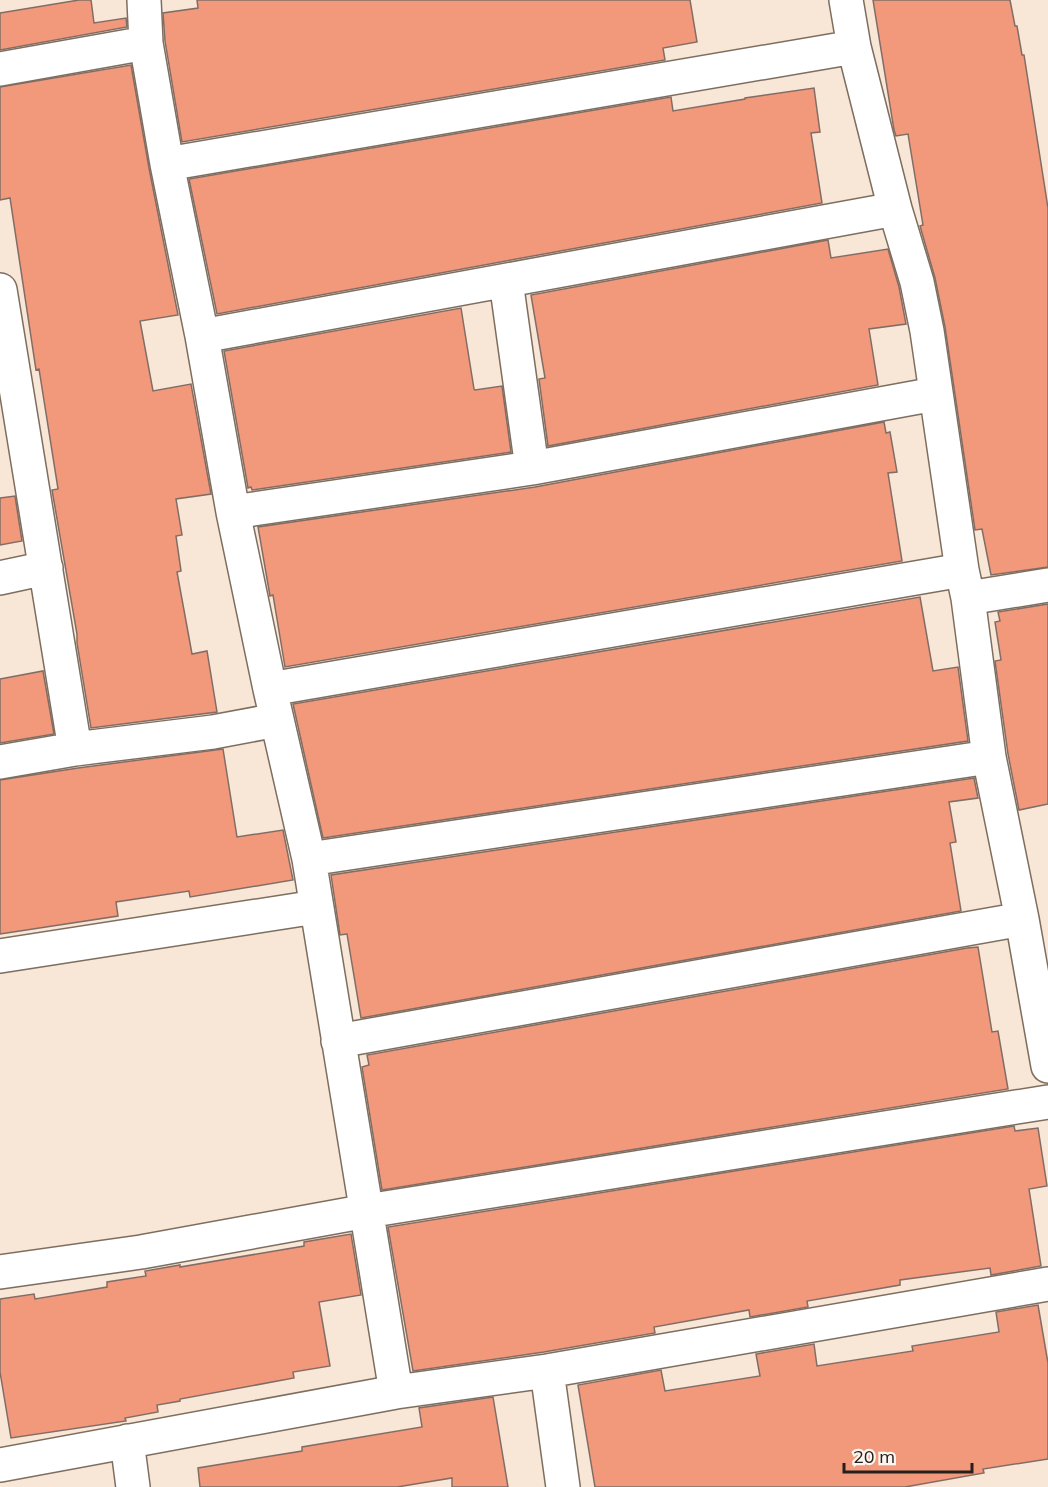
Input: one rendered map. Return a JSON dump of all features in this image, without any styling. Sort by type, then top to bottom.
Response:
[{"type":"street","points":[[144,0],[146,44],[233,512],[309,859],[396,1392]]},
{"type":"street","points":[[846,0],[854,47],[895,209],[917,282],[927,331],[989,757],[1022,919],[1048,1066]]},
{"type":"street","points":[[0,69],[146,44]]},
{"type":"street","points":[[167,164],[854,47]]},
{"type":"street","points":[[202,336],[895,209]]},
{"type":"street","points":[[506,281],[532,468]]},
{"type":"street","points":[[0,290],[9,412],[46,568],[75,749]]},
{"type":"street","points":[[233,512],[532,468],[935,394]]},
{"type":"street","points":[[0,578],[46,568]]},
{"type":"street","points":[[0,762],[75,749],[213,732],[274,704],[965,584],[1048,585]]},
{"type":"street","points":[[309,859],[989,757]]},
{"type":"street","points":[[0,956],[316,907]]},
{"type":"street","points":[[338,1041],[1022,919]]},
{"type":"street","points":[[0,1272],[141,1252],[368,1211],[1048,1102]]},
{"type":"street","points":[[0,1465],[396,1392],[548,1371],[1048,1284]]},
{"type":"street","points":[[548,1371],[563,1487]]},
{"type":"street","points":[[127,1441],[133,1487]]},
{"type":"building","points":[[91,0],[94,23],[126,18],[127,27],[0,50],[0,13]]},
{"type":"building","points":[[197,0],[690,0],[697,42],[663,48],[665,60],[182,142],[165,41],[163,13],[198,8]]},
{"type":"building","points":[[873,0],[1010,0],[1022,55],[1024,55],[1048,208],[1048,567],[991,575],[982,529],[975,530],[945,327],[935,278],[920,226],[923,225],[908,134],[896,136],[894,130]]},
{"type":"building","points":[[131,65],[178,315],[140,321],[153,391],[191,384],[211,494],[176,499],[182,535],[176,536],[181,571],[177,572],[192,654],[207,651],[217,712],[91,728],[52,490],[58,489],[39,369],[36,370],[10,198],[0,200],[0,87]]},
{"type":"building","points":[[814,88],[820,132],[811,133],[822,203],[217,314],[189,179],[671,97],[673,111]]},
{"type":"building","points":[[828,240],[831,258],[888,249],[899,287],[906,324],[869,329],[878,385],[548,446],[539,379],[545,378],[531,295]]},
{"type":"building","points":[[461,308],[474,389],[502,386],[511,452],[252,490],[251,487],[248,488],[224,351]]},
{"type":"building","points":[[884,422],[886,433],[890,432],[897,472],[888,473],[902,561],[285,667],[273,595],[270,596],[258,527],[535,487]]},
{"type":"building","points":[[15,496],[22,541],[0,545],[0,498]]},
{"type":"building","points":[[920,597],[933,671],[958,667],[968,741],[323,838],[293,704]]},
{"type":"building","points":[[1048,604],[1048,804],[1019,810],[1008,754],[995,661],[1001,660],[995,622],[1000,621],[998,612]]},
{"type":"building","points":[[43,671],[54,734],[0,743],[0,679]]},
{"type":"building","points":[[223,749],[237,837],[283,830],[293,880],[190,897],[189,891],[116,902],[118,916],[0,934],[0,780]]},
{"type":"building","points":[[974,778],[978,798],[949,802],[956,842],[950,843],[961,911],[361,1018],[347,934],[340,935],[331,875]]},
{"type":"building","points":[[978,947],[992,1032],[998,1031],[1008,1089],[382,1190],[362,1067],[369,1065],[367,1055]]},
{"type":"building","points":[[1014,1126],[1015,1131],[1038,1128],[1047,1186],[1029,1189],[1041,1266],[991,1275],[990,1268],[900,1280],[900,1285],[807,1301],[808,1307],[750,1317],[749,1310],[654,1327],[655,1333],[413,1371],[388,1227]]},
{"type":"building","points":[[351,1234],[361,1295],[319,1302],[330,1366],[293,1372],[294,1378],[157,1405],[158,1412],[125,1418],[126,1421],[11,1438],[0,1372],[0,1299],[34,1294],[35,1299],[107,1287],[107,1282],[146,1276],[145,1271],[304,1246],[304,1242]]},
{"type":"building","points":[[1038,1305],[1048,1363],[1048,1459],[983,1469],[984,1473],[905,1487],[595,1487],[578,1385],[661,1370],[665,1391],[760,1376],[756,1354],[814,1344],[817,1366],[913,1351],[912,1346],[999,1332],[996,1312]]},
{"type":"building","points":[[493,1397],[508,1487],[452,1487],[452,1478],[397,1487],[200,1487],[198,1468],[302,1451],[302,1447],[422,1427],[419,1408]]}]
